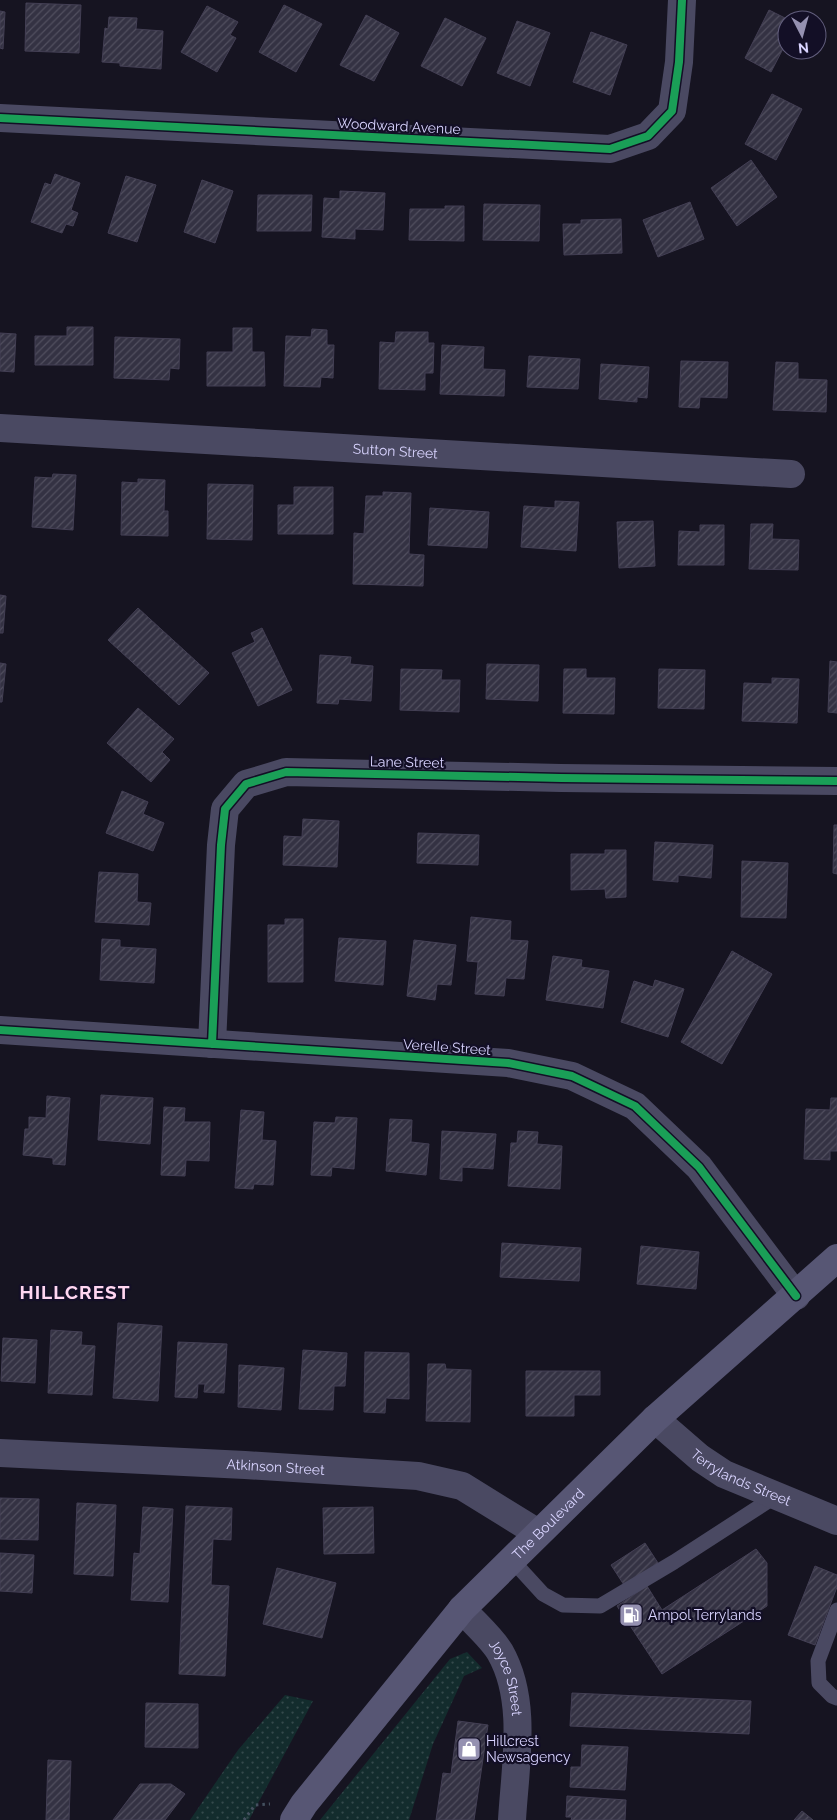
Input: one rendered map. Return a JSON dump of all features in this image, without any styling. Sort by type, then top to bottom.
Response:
[{"type":"street","name":"Woodward Avenue","points":[[0,118],[610,149],[648,136],[672,111],[679,62],[682,0]]},
{"type":"street","name":"Sutton Street","points":[[0,428],[791,474]]},
{"type":"street","name":"Lane Street","points":[[212,1044],[221,845],[225,809],[246,784],[286,772],[552,778],[837,781]]},
{"type":"street","name":"Verelle Street","points":[[0,1030],[508,1064],[572,1076],[635,1106],[699,1168],[796,1296]]},
{"type":"street","name":"The Boulevard","points":[[294,1820],[304,1804],[462,1609],[655,1420],[837,1258]]},
{"type":"street","name":"Terrylands Street","points":[[655,1420],[700,1458],[724,1474],[837,1521]]},
{"type":"street","name":"Atkinson Street","points":[[0,1453],[246,1465],[418,1476],[462,1486],[538,1534]]},
{"type":"street","name":"Joyce Street","points":[[462,1609],[499,1650],[510,1674],[518,1712],[512,1820]]},
{"type":"lane","points":[[511,1559],[543,1594],[563,1605],[600,1606],[674,1562],[776,1496]]},
{"type":"lane","points":[[837,1610],[818,1661],[819,1683],[832,1696],[837,1698]]},
{"type":"green space","points":[[467,1652],[482,1668],[464,1676],[433,1744],[409,1820],[320,1820],[450,1659]]},
{"type":"green space","points":[[285,1695],[313,1701],[249,1820],[190,1820],[238,1750]]},
{"type":"building","points":[[26,3],[81,5],[79,53],[25,51]]},
{"type":"building","points":[[284,5],[322,24],[296,72],[259,52]]},
{"type":"building","points":[[207,6],[238,22],[230,35],[236,38],[217,72],[181,52]]},
{"type":"building","points":[[769,10],[777,14],[777,60],[771,72],[745,58]]},
{"type":"building","points":[[0,11],[5,12],[3,49],[0,48]]},
{"type":"building","points":[[366,15],[399,33],[374,81],[340,65]]},
{"type":"building","points":[[109,17],[137,18],[136,29],[163,31],[161,69],[120,66],[120,63],[102,62],[105,28],[108,29]]},
{"type":"building","points":[[445,18],[486,38],[462,86],[421,66]]},
{"type":"building","points":[[517,21],[550,33],[530,86],[497,73]]},
{"type":"building","points":[[591,32],[627,45],[610,95],[573,82]]},
{"type":"building","points":[[772,94],[802,109],[776,160],[745,144]]},
{"type":"building","points":[[751,160],[777,197],[737,226],[711,188]]},
{"type":"building","points":[[55,174],[80,183],[71,210],[78,213],[73,226],[66,224],[62,233],[31,222],[45,183],[51,185]]},
{"type":"building","points":[[126,176],[156,185],[137,242],[108,233]]},
{"type":"building","points":[[202,180],[233,191],[215,243],[184,232]]},
{"type":"building","points":[[340,191],[385,193],[383,230],[355,229],[355,239],[322,237],[324,198],[340,199]]},
{"type":"building","points":[[258,195],[312,195],[311,231],[257,231]]},
{"type":"building","points":[[690,202],[704,239],[658,257],[643,220]]},
{"type":"building","points":[[484,204],[540,205],[539,241],[483,240]]},
{"type":"building","points":[[445,206],[464,206],[464,241],[409,240],[410,209],[445,209]]},
{"type":"building","points":[[621,219],[622,253],[564,255],[563,224],[581,224],[581,220]]},
{"type":"building","points":[[67,327],[93,327],[93,365],[35,365],[35,336],[67,336]]},
{"type":"building","points":[[233,328],[252,328],[252,352],[264,352],[265,386],[207,386],[207,352],[233,352]]},
{"type":"building","points":[[312,329],[327,330],[327,345],[334,345],[333,378],[321,377],[320,387],[284,386],[286,336],[311,337]]},
{"type":"building","points":[[396,332],[428,332],[428,343],[434,343],[433,373],[425,373],[425,390],[379,389],[380,342],[395,343]]},
{"type":"building","points":[[0,333],[16,334],[14,372],[0,371]]},
{"type":"building","points":[[115,337],[180,339],[179,369],[170,368],[169,380],[114,378]]},
{"type":"building","points":[[442,345],[484,347],[483,369],[505,370],[504,396],[440,394]]},
{"type":"building","points":[[529,356],[580,359],[578,389],[527,387]]},
{"type":"building","points":[[681,361],[728,362],[727,398],[700,397],[699,408],[679,407]]},
{"type":"building","points":[[776,362],[798,363],[798,379],[827,380],[826,412],[773,410]]},
{"type":"building","points":[[601,364],[649,367],[647,398],[637,397],[637,402],[599,399]]},
{"type":"building","points":[[53,474],[76,475],[73,530],[32,527],[35,477],[52,478]]},
{"type":"building","points":[[138,479],[165,480],[164,511],[168,511],[168,536],[121,535],[122,482],[138,483]]},
{"type":"building","points":[[208,484],[253,485],[252,540],[207,539]]},
{"type":"building","points":[[294,487],[333,487],[333,534],[278,534],[278,505],[294,505]]},
{"type":"building","points":[[383,492],[411,493],[409,554],[424,555],[423,586],[353,584],[354,533],[364,534],[366,496],[383,496]]},
{"type":"building","points":[[555,501],[579,502],[576,551],[521,547],[524,506],[555,508]]},
{"type":"building","points":[[430,508],[489,512],[487,548],[428,545]]},
{"type":"building","points":[[653,521],[655,566],[619,568],[617,522]]},
{"type":"building","points":[[751,524],[773,524],[772,539],[799,540],[798,570],[749,569]]},
{"type":"building","points":[[700,525],[724,525],[724,565],[678,565],[679,531],[700,532]]},
{"type":"building","points":[[0,595],[6,596],[3,633],[0,633]]},
{"type":"building","points":[[138,608],[209,673],[179,705],[108,640]]},
{"type":"building","points":[[262,628],[292,690],[258,706],[232,653],[255,642],[251,633]]},
{"type":"building","points":[[320,655],[351,657],[350,664],[373,666],[371,701],[339,699],[338,704],[317,703]]},
{"type":"building","points":[[830,661],[837,662],[837,713],[828,712]]},
{"type":"building","points":[[0,663],[6,664],[2,702],[0,702]]},
{"type":"building","points":[[487,664],[539,665],[538,701],[486,699]]},
{"type":"building","points":[[401,669],[442,670],[441,680],[460,680],[459,712],[400,710]]},
{"type":"building","points":[[564,669],[586,669],[586,678],[615,678],[614,714],[563,713]]},
{"type":"building","points":[[659,669],[705,670],[704,709],[658,708]]},
{"type":"building","points":[[772,678],[799,679],[797,723],[742,721],[744,683],[772,684]]},
{"type":"building","points":[[138,708],[174,739],[162,752],[170,760],[151,782],[107,743]]},
{"type":"building","points":[[122,791],[148,802],[143,814],[164,823],[153,851],[106,833]]},
{"type":"building","points":[[303,819],[339,821],[337,867],[283,865],[284,836],[302,837]]},
{"type":"building","points":[[834,825],[837,825],[837,874],[833,873]]},
{"type":"building","points":[[418,833],[479,835],[478,865],[417,863]]},
{"type":"building","points":[[655,842],[713,845],[711,878],[678,875],[678,882],[653,880]]},
{"type":"building","points":[[605,850],[626,850],[626,897],[606,898],[605,889],[571,890],[571,854],[605,854]]},
{"type":"building","points":[[742,861],[788,863],[786,918],[741,917]]},
{"type":"building","points":[[99,872],[138,874],[137,902],[151,903],[149,925],[95,922]]},
{"type":"building","points":[[471,917],[511,921],[510,940],[528,941],[524,979],[506,978],[504,996],[475,994],[478,962],[467,961]]},
{"type":"building","points":[[285,919],[303,919],[303,982],[268,982],[268,925],[285,925]]},
{"type":"building","points":[[339,938],[386,941],[383,985],[335,981]]},
{"type":"building","points":[[102,939],[120,940],[120,947],[156,949],[154,983],[100,980]]},
{"type":"building","points":[[414,940],[456,945],[451,985],[437,984],[435,1000],[407,996]]},
{"type":"building","points":[[732,951],[772,974],[722,1064],[681,1042]]},
{"type":"building","points":[[553,956],[582,960],[581,967],[609,971],[603,1008],[546,1000]]},
{"type":"building","points":[[655,980],[684,989],[668,1037],[621,1022],[634,981],[653,987]]},
{"type":"building","points":[[101,1095],[153,1098],[150,1144],[98,1140]]},
{"type":"building","points":[[47,1096],[70,1098],[65,1165],[53,1164],[53,1158],[23,1155],[25,1129],[29,1129],[29,1117],[46,1118]]},
{"type":"building","points":[[831,1098],[837,1098],[837,1151],[830,1151],[830,1160],[804,1159],[806,1109],[830,1110]]},
{"type":"building","points":[[164,1107],[185,1108],[184,1122],[210,1122],[209,1161],[186,1160],[185,1176],[161,1175]]},
{"type":"building","points":[[241,1110],[264,1112],[262,1140],[276,1141],[273,1185],[254,1184],[253,1189],[235,1188]]},
{"type":"building","points":[[336,1117],[357,1118],[354,1169],[332,1167],[331,1176],[311,1175],[314,1122],[335,1123]]},
{"type":"building","points":[[390,1119],[412,1120],[411,1142],[429,1144],[426,1175],[386,1171]]},
{"type":"building","points":[[442,1131],[496,1134],[493,1169],[462,1167],[462,1181],[440,1179]]},
{"type":"building","points":[[518,1131],[538,1132],[537,1144],[562,1146],[560,1189],[508,1186],[511,1143],[517,1143]]},
{"type":"building","points":[[502,1243],[581,1248],[579,1281],[500,1277]]},
{"type":"building","points":[[641,1246],[699,1252],[696,1289],[637,1284]]},
{"type":"building","points":[[118,1323],[162,1326],[158,1401],[113,1398]]},
{"type":"building","points":[[51,1330],[82,1332],[81,1345],[95,1346],[92,1395],[48,1393]]},
{"type":"building","points":[[3,1338],[37,1340],[35,1383],[1,1381]]},
{"type":"building","points":[[178,1342],[227,1344],[224,1393],[204,1392],[205,1384],[198,1384],[197,1398],[175,1397]]},
{"type":"building","points":[[303,1350],[347,1353],[345,1386],[334,1386],[333,1410],[299,1409]]},
{"type":"building","points":[[365,1352],[409,1353],[409,1399],[386,1398],[385,1413],[364,1412]]},
{"type":"building","points":[[428,1364],[445,1364],[446,1369],[471,1370],[470,1422],[426,1421]]},
{"type":"building","points":[[239,1365],[284,1368],[281,1410],[238,1407]]},
{"type":"building","points":[[526,1371],[600,1371],[600,1395],[574,1395],[574,1416],[526,1416]]},
{"type":"building","points":[[0,1498],[39,1499],[38,1540],[0,1539]]},
{"type":"building","points":[[77,1503],[116,1505],[113,1576],[74,1574]]},
{"type":"building","points":[[186,1506],[232,1508],[231,1540],[213,1539],[211,1585],[229,1586],[225,1676],[179,1674]]},
{"type":"building","points":[[143,1507],[173,1509],[168,1602],[131,1600],[134,1553],[140,1554]]},
{"type":"building","points":[[373,1507],[374,1553],[324,1554],[323,1508]]},
{"type":"building","points":[[645,1543],[658,1563],[624,1585],[611,1565]]},
{"type":"building","points":[[756,1549],[767,1563],[767,1606],[662,1674],[617,1606],[647,1586],[662,1610]]},
{"type":"building","points":[[0,1553],[34,1555],[32,1593],[0,1591]]},
{"type":"building","points":[[815,1566],[837,1575],[837,1587],[815,1645],[788,1635]]},
{"type":"building","points":[[277,1568],[336,1583],[322,1638],[263,1624]]},
{"type":"building","points":[[572,1693],[751,1701],[749,1734],[570,1726]]},
{"type":"building","points":[[146,1703],[198,1704],[198,1748],[145,1747]]},
{"type":"building","name":"Hillcrest Newsagency","points":[[458,1721],[488,1725],[474,1820],[436,1820],[443,1773],[451,1774]]},
{"type":"building","points":[[582,1745],[628,1747],[625,1790],[570,1787],[571,1767],[581,1767]]},
{"type":"building","points":[[48,1760],[71,1761],[69,1820],[46,1820]]},
{"type":"building","points":[[140,1784],[171,1784],[185,1794],[165,1820],[113,1820]]},
{"type":"building","points":[[567,1796],[626,1800],[625,1820],[571,1820],[572,1817],[566,1817]]},
{"type":"building","points":[[802,1811],[813,1820],[794,1820]]},
{"type":"cycle path","points":[[0,118],[610,149],[648,136],[672,111],[679,62],[682,0]]},
{"type":"cycle path","points":[[212,1044],[221,845],[225,809],[246,784],[286,772],[561,778],[837,781]]},
{"type":"cycle path","points":[[0,1030],[508,1063],[572,1076],[635,1106],[699,1167],[796,1296]]},
{"type":"place","name":"Ampol Terrylands","points":[[631,1615]]},
{"type":"place","name":"Hillcrest Newsagency","points":[[469,1749]]},
{"type":"district","name":"HILLCREST","points":[[75,1292]]}]
